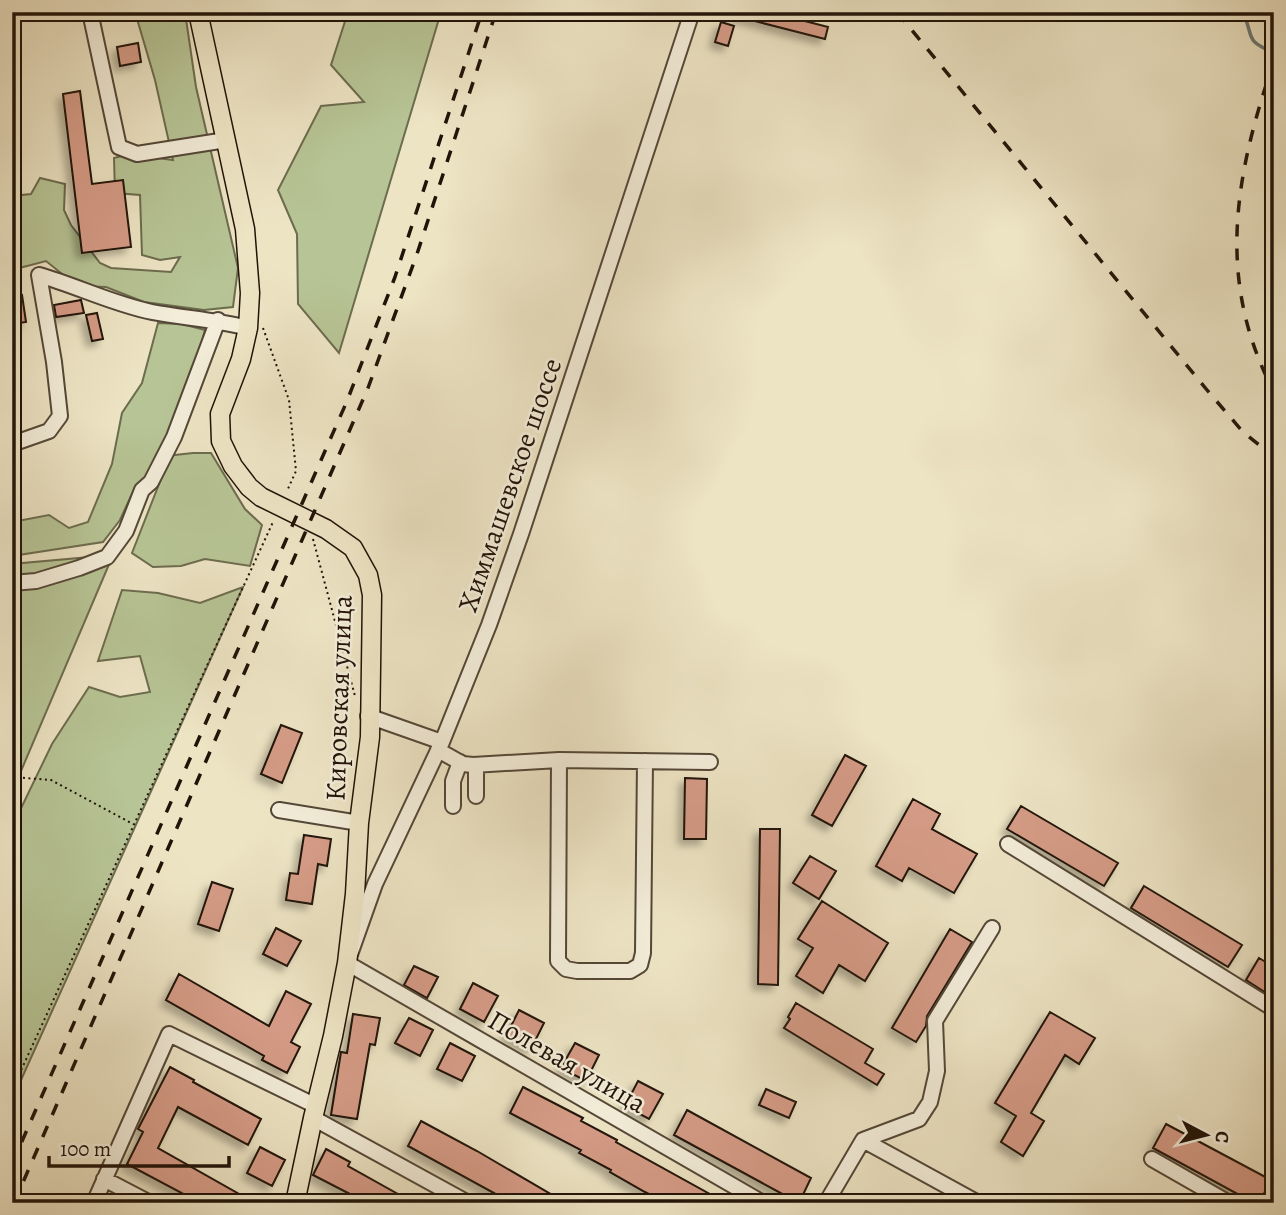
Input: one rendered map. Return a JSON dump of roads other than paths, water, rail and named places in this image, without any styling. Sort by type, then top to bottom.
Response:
[{"type":"main road","name":"Кировская улица","points":[[198,12],[245,229],[256,328],[220,414],[221,441],[233,466],[248,487],[261,497],[326,528],[347,542],[359,556],[368,575],[372,594],[373,620],[363,711],[369,737],[347,963],[295,1203]]},
{"type":"street","points":[[90,12],[119,147],[137,153],[226,140]]},
{"type":"street","name":"Химмашевское шоссе","points":[[347,963],[375,884],[440,746],[489,625],[692,12]]},
{"type":"street","points":[[12,444],[49,431],[60,416],[39,275],[152,312],[218,320],[256,328]]},
{"type":"street","points":[[12,583],[36,581],[107,557],[126,531],[142,490],[151,482],[174,437],[218,320]]},
{"type":"street","points":[[363,711],[440,746],[460,762],[476,765],[559,760],[710,762]]},
{"type":"street","points":[[559,760],[558,961],[566,969],[617,971],[636,969],[642,961],[645,761]]},
{"type":"street","points":[[453,806],[453,781],[460,762]]},
{"type":"street","points":[[476,765],[476,796]]},
{"type":"street","points":[[279,810],[359,823]]},
{"type":"street","points":[[1008,844],[1274,1009]]},
{"type":"street","points":[[827,1203],[863,1140],[919,1119],[930,1102],[937,1071],[935,1021],[992,928]]},
{"type":"street","name":"Полевая улица","points":[[347,963],[763,1203]]},
{"type":"street","points":[[94,1203],[169,1034],[314,1112],[468,1203]]},
{"type":"street","points":[[863,1140],[978,1203]]},
{"type":"street","points":[[1152,1159],[1229,1203]]},
{"type":"street","points":[[104,1180],[150,1203]]},
{"type":"waterway","points":[[1243,12],[1254,41],[1274,53]]},
{"type":"railway","points":[[12,1164],[347,401],[395,277],[482,12]]},
{"type":"railway","points":[[14,1203],[368,388],[417,254],[496,12]]},
{"type":"railway","points":[[897,12],[1207,390],[1243,432],[1274,457]]},
{"type":"railway","points":[[1274,61],[1249,145],[1237,227],[1238,268],[1244,309],[1255,350],[1274,392]]}]
